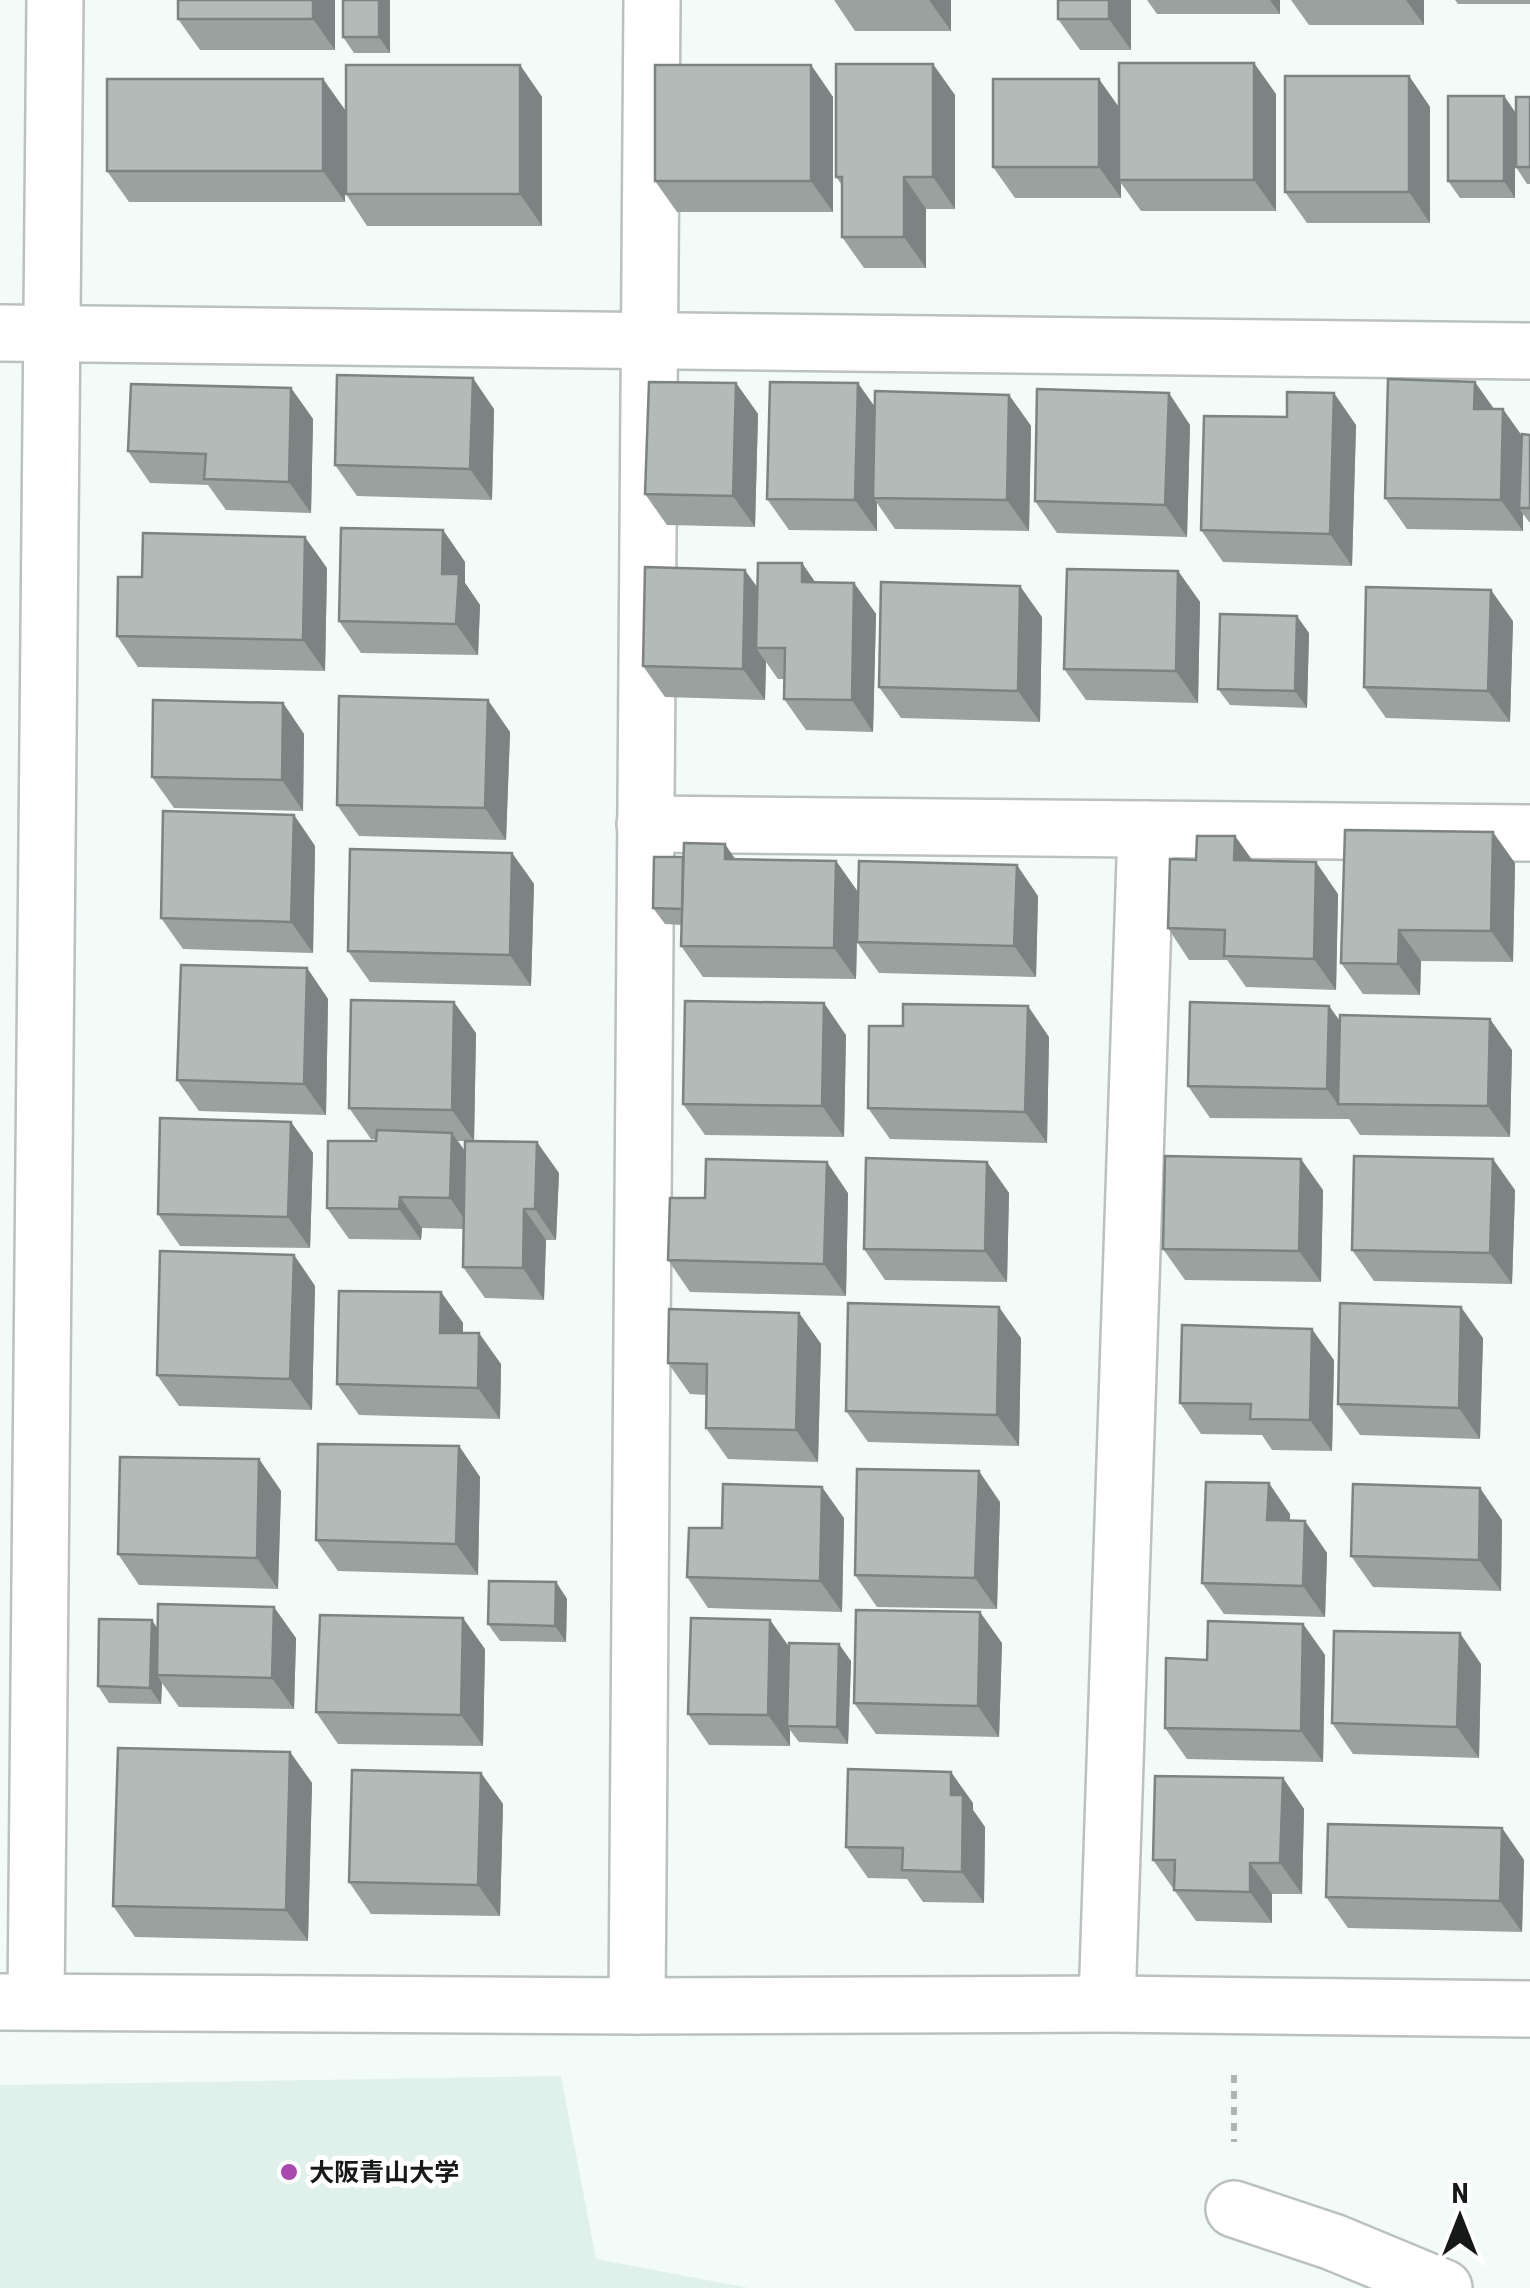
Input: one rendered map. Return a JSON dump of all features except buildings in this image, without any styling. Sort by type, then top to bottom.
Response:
[{"type":"street","points":[[54,0],[26,334],[18,2002],[1107,2004],[1530,2010]]},
{"type":"street","points":[[637,2006],[652,0]]},
{"type":"street","points":[[26,334],[1530,351]]},
{"type":"street","points":[[646,824],[1530,833]]},
{"type":"street","points":[[1107,2004],[1146,829]]},
{"type":"street","points":[[1234,2209],[1333,2242],[1444,2288]]},
{"type":"path","points":[[1234,2008],[1234,2209]]},
{"type":"shaded area","name":"大阪青山大学","points":[[561,2076],[596,2259],[749,2288],[0,2288],[0,2085]]},
{"type":"place","name":"大阪青山大学","points":[[289,2172]]}]
